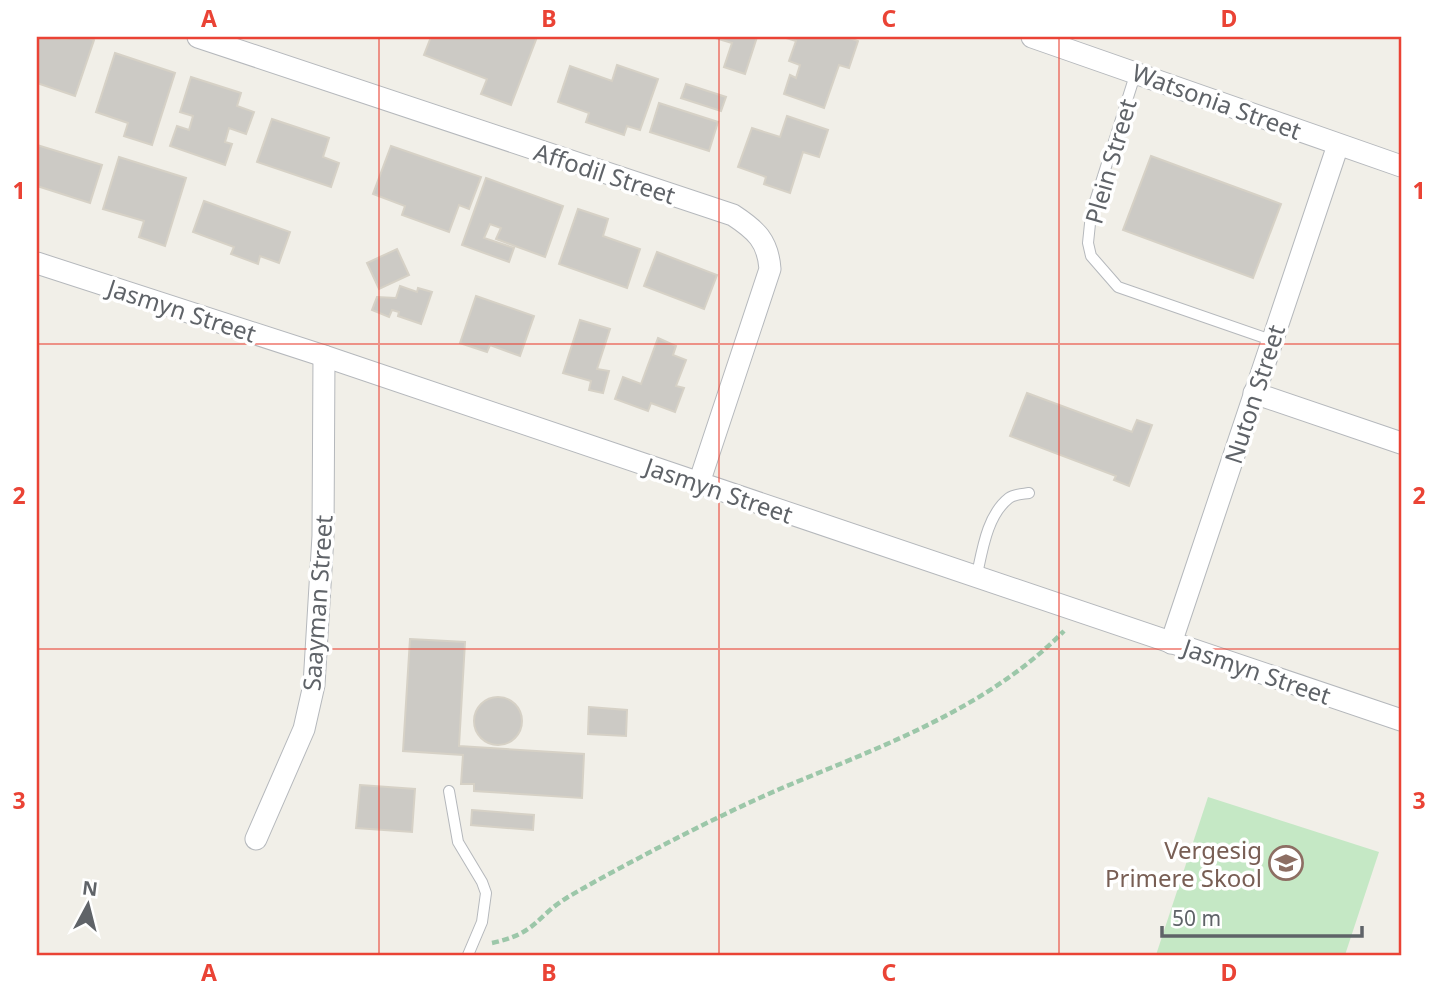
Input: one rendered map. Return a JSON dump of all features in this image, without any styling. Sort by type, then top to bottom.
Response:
[{"type":"street","name":"Affodil Street","points":[[198,37],[733,215],[752,227],[763,239],[769,253],[770,270],[699,483]]},
{"type":"street","name":"Watsonia Street","points":[[1032,37],[1058,41],[1136,72],[1401,166]]},
{"type":"street","name":"Nuton Street","points":[[1171,643],[1338,145]]},
{"type":"street","name":"Jasmyn Street","points":[[37,263],[324,356],[976,579],[1083,612],[1401,720]]},
{"type":"street","name":"Saayman Street","points":[[256,839],[304,729],[314,685],[323,549],[324,356]]},
{"type":"street","points":[[1254,393],[1401,443]]},
{"type":"lane","name":"Plein Street","points":[[1136,72],[1091,214],[1088,243],[1091,256],[1118,287],[1271,340]]},
{"type":"lane","points":[[976,579],[984,546],[999,510],[1010,496],[1030,493]]},
{"type":"lane","points":[[449,791],[458,842],[486,893],[482,922],[470,952]]},
{"type":"path","points":[[470,952],[530,931],[565,899],[655,849],[779,789],[876,750],[965,705],[1018,670],[1083,612]]},
{"type":"green space","points":[[1208,797],[1379,852],[1345,955],[1156,955]]},
{"type":"building","points":[[37,37],[86,37],[94,40],[75,96],[37,83]]},
{"type":"building","points":[[431,37],[537,37],[511,105],[481,94],[487,79],[424,55]]},
{"type":"building","points":[[712,37],[757,37],[745,74],[724,67],[732,43]]},
{"type":"building","points":[[783,37],[847,37],[858,41],[849,68],[839,65],[824,108],[784,94],[790,75],[796,78],[800,65],[789,61],[796,41]]},
{"type":"building","points":[[115,53],[175,73],[152,145],[124,136],[128,123],[96,112]]},
{"type":"building","points":[[617,65],[658,79],[640,130],[627,126],[624,135],[586,122],[589,113],[558,102],[570,66],[612,81]]},
{"type":"building","points":[[191,77],[241,93],[237,106],[254,112],[246,134],[229,128],[225,142],[232,144],[225,165],[170,146],[177,126],[189,130],[193,116],[180,112]]},
{"type":"building","points":[[686,84],[726,97],[721,111],[681,98]]},
{"type":"building","points":[[659,103],[718,122],[709,151],[650,132]]},
{"type":"building","points":[[787,116],[828,130],[819,157],[803,152],[790,193],[764,184],[766,177],[738,167],[752,128],[780,137]]},
{"type":"building","points":[[272,119],[329,138],[323,157],[339,163],[331,187],[257,162]]},
{"type":"building","points":[[37,145],[102,165],[90,203],[37,186]]},
{"type":"building","points":[[391,146],[481,177],[469,209],[459,205],[449,232],[402,215],[405,206],[373,194]]},
{"type":"building","points":[[1151,156],[1281,204],[1253,278],[1123,230]]},
{"type":"building","points":[[119,157],[186,178],[165,246],[139,237],[144,221],[103,209]]},
{"type":"building","points":[[486,178],[563,206],[545,257],[496,239],[501,228],[490,224],[484,238],[514,248],[509,262],[462,245]]},
{"type":"building","points":[[204,201],[290,232],[279,263],[260,256],[258,264],[231,254],[234,247],[193,232]]},
{"type":"building","points":[[578,209],[608,219],[603,236],[640,249],[627,288],[559,264]]},
{"type":"building","points":[[397,249],[409,275],[379,289],[367,263]]},
{"type":"building","points":[[657,252],[717,275],[704,309],[644,286]]},
{"type":"building","points":[[400,286],[417,292],[418,288],[432,292],[421,324],[398,316],[399,312],[392,310],[389,317],[372,310],[377,297],[396,298]]},
{"type":"building","points":[[476,296],[534,316],[520,356],[490,345],[487,352],[460,343]]},
{"type":"building","points":[[580,320],[610,329],[597,369],[609,371],[603,393],[589,390],[591,381],[563,373]]},
{"type":"building","points":[[658,338],[676,346],[673,355],[686,360],[676,386],[684,388],[675,412],[651,403],[648,411],[615,399],[623,377],[641,384]]},
{"type":"building","points":[[1027,393],[1132,432],[1137,420],[1152,425],[1129,486],[1114,480],[1116,476],[1010,436]]},
{"type":"building","points":[[410,639],[465,642],[459,746],[584,754],[582,798],[474,791],[474,784],[461,784],[463,755],[403,751]]},
{"type":"building","points":[[498,697],[515,704],[522,721],[515,738],[498,745],[481,738],[474,721],[481,704]]},
{"type":"building","points":[[589,707],[627,710],[626,736],[588,734]]},
{"type":"building","points":[[360,785],[415,789],[412,832],[356,828]]},
{"type":"building","points":[[472,810],[534,815],[533,830],[471,825]]},
{"type":"place","name":"Vergesig Primere Skool","points":[[1286,863]]}]
